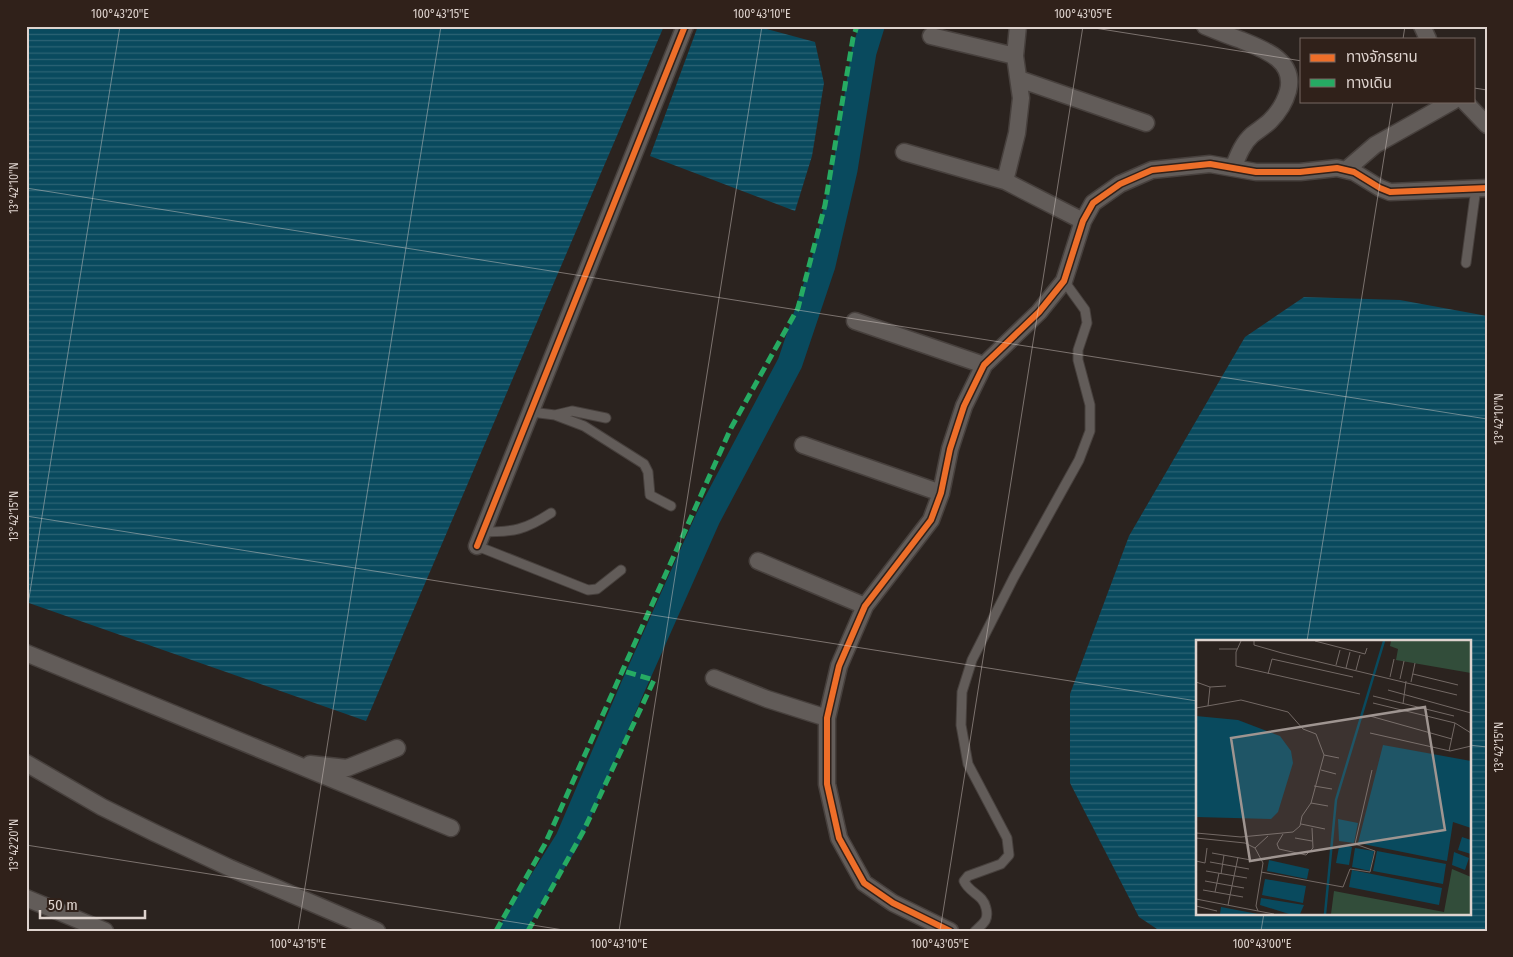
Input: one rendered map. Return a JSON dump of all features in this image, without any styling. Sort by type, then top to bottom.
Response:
[{"type":"street","points":[[480,539],[685,26]]},
{"type":"street","points":[[1005,181],[1017,133],[1021,98],[1015,56],[1018,26]]},
{"type":"street","points":[[1205,26],[1267,50],[1280,60],[1288,71],[1289,85],[1286,98],[1270,122],[1251,136],[1241,148],[1233,168]]},
{"type":"street","points":[[931,36],[1015,56]]},
{"type":"street","points":[[1019,79],[1146,123]]},
{"type":"street","points":[[1346,170],[1375,145],[1451,102]]},
{"type":"street","points":[[1465,102],[1487,125]]},
{"type":"street","points":[[904,152],[1005,181],[1083,221]]},
{"type":"street","points":[[950,931],[893,903],[864,883],[839,838],[827,784],[827,718],[839,666],[865,606],[931,520],[941,493],[950,449],[961,415],[984,365],[1039,312],[1064,281],[1083,221],[1093,203],[1120,184],[1152,170],[1210,164],[1256,172],[1300,172],[1337,168],[1363,176],[1380,188],[1390,192],[1481,188]]},
{"type":"street","points":[[855,321],[984,365]]},
{"type":"street","points":[[803,444],[941,493]]},
{"type":"street","points":[[758,561],[865,606]]},
{"type":"street","points":[[26,653],[452,828]]},
{"type":"street","points":[[714,678],[767,700],[827,718]]},
{"type":"street","points":[[290,761],[347,768],[397,748]]},
{"type":"street","points":[[26,763],[102,807],[154,833],[377,931]]},
{"type":"street","points":[[26,898],[105,931]]},
{"type":"lane","points":[[1466,263],[1481,188]]},
{"type":"lane","points":[[976,931],[984,923],[988,915],[984,901],[966,888],[964,881],[968,876],[1001,864],[1008,855],[1007,838],[968,764],[961,725],[962,692],[972,660],[1014,576],[1079,460],[1090,431],[1090,405],[1078,360],[1078,350],[1087,323],[1085,310],[1064,281]]},
{"type":"lane","points":[[555,415],[572,411],[606,418]]},
{"type":"lane","points":[[530,412],[555,415],[584,426],[644,464],[648,472],[650,495],[671,506]]},
{"type":"lane","points":[[480,539],[519,530],[533,524],[551,512]]},
{"type":"lane","points":[[480,539],[592,591],[602,586],[621,570]]},
{"type":"water","points":[[26,26],[664,26],[366,721],[26,602]]},
{"type":"water","points":[[698,26],[756,26],[815,42],[824,83],[812,156],[795,211],[650,156]]},
{"type":"water","points":[[1304,297],[1400,300],[1487,316],[1487,931],[1160,931],[1139,917],[1070,783],[1070,694],[1129,536],[1245,337]]},
{"type":"waterway","points":[[511,931],[568,839],[708,518],[790,363],[823,265],[845,170],[864,52],[872,26]]},
{"type":"marked path","points":[[496,931],[545,844],[731,428],[798,308],[825,205],[853,38],[857,26]]},
{"type":"marked path","points":[[528,931],[584,830],[654,680],[623,671]]},
{"type":"cycle path","points":[[477,546],[685,26]]},
{"type":"cycle path","points":[[950,931],[893,903],[864,883],[839,838],[827,784],[827,718],[839,666],[865,606],[931,520],[941,493],[950,449],[964,406],[984,365],[1039,312],[1064,281],[1083,221],[1093,203],[1120,184],[1152,170],[1210,164],[1256,172],[1300,172],[1337,168],[1354,172],[1390,192],[1487,188]]}]
